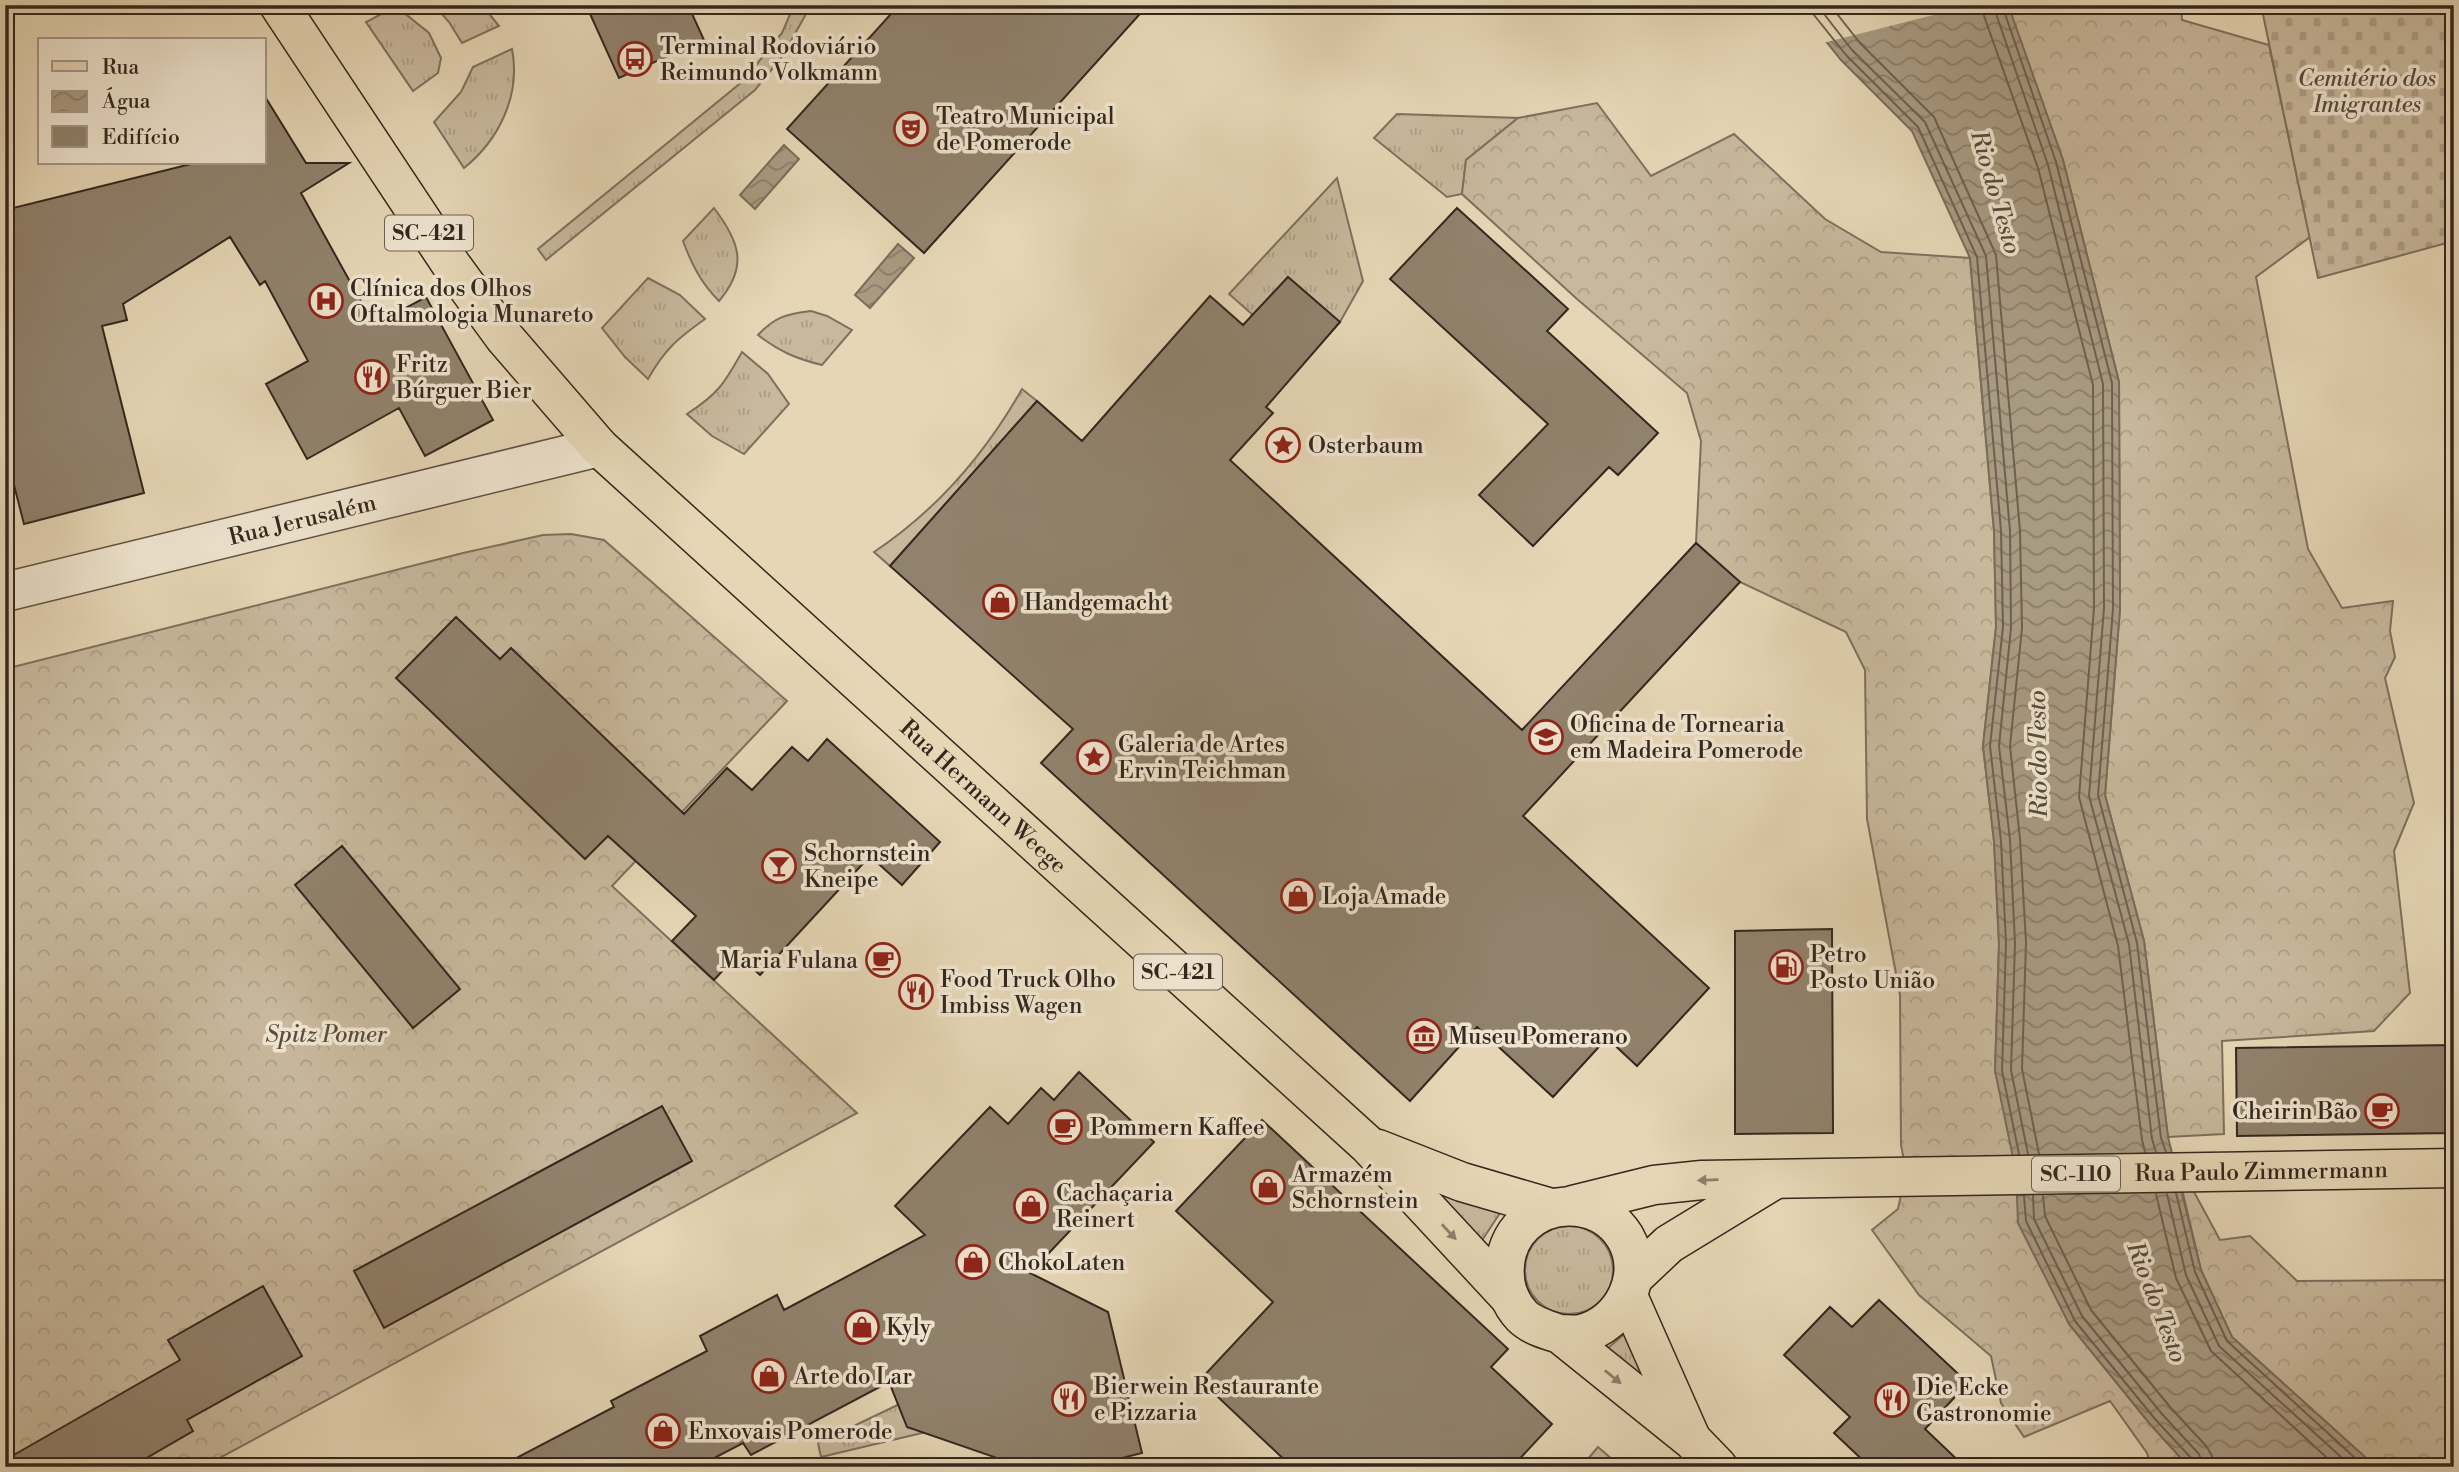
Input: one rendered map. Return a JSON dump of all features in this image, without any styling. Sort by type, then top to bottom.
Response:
[{"type":"main road","name":"SC-421","points":[[279,5],[452,266],[504,337],[599,447]]},
{"type":"main road","name":"Rua Hermann Weege","points":[[599,447],[1369,1146],[1510,1298]]},
{"type":"main road","name":"Rua Hermann Weege","points":[[1369,1146],[1462,1182],[1562,1207]]},
{"type":"main road","name":"Rua Paulo Zimmermann","points":[[1562,1207],[1654,1185],[1702,1180],[2454,1168]]},
{"type":"main road","name":"Rua Paulo Zimmermann","points":[[1631,1287],[1669,1244],[1776,1180]]},
{"type":"main road","points":[[1631,1287],[1616,1314],[1600,1326],[1580,1334],[1560,1334],[1539,1328],[1522,1316],[1510,1298],[1504,1262],[1509,1244],[1520,1228],[1534,1215],[1562,1207],[1594,1210],[1611,1222],[1625,1237],[1632,1256],[1631,1287],[1705,1454]]},
{"type":"main road","points":[[1560,1334],[1705,1454]]},
{"type":"street","name":"Rua Jerusalém","points":[[5,592],[599,447]]},
{"type":"green space","points":[[434,5],[482,5],[499,26],[462,43]]},
{"type":"green space","points":[[794,5],[811,5],[782,57],[755,90],[546,260],[538,249],[743,81],[782,33]]},
{"type":"green space","points":[[2007,5],[2181,5],[2182,20],[2269,45],[2310,237],[2256,277],[2308,549],[2342,608],[2393,601],[2390,631],[2395,657],[2385,678],[2414,803],[2394,851],[2410,993],[2374,1031],[2222,1041],[2224,1134],[2168,1137],[2144,941],[2105,795],[2120,609],[2119,382],[2063,160]]},
{"type":"green space","name":"Cemitério dos Imigrantes","points":[[2261,5],[2454,5],[2454,241],[2318,278]]},
{"type":"green space","points":[[387,11],[403,12],[429,33],[441,58],[438,73],[413,91],[366,22]]},
{"type":"green space","points":[[512,49],[513,83],[505,115],[488,144],[464,168],[434,122],[461,92],[473,67]]},
{"type":"green space","points":[[1597,103],[1651,176],[1734,134],[1825,219],[1881,252],[1970,258],[1994,531],[1996,627],[1983,746],[1994,841],[1999,944],[1995,1071],[2069,1324],[2150,1424],[2189,1467],[2151,1467],[2147,1453],[2110,1401],[2024,1437],[2001,1403],[1991,1356],[1919,1295],[1872,1230],[1898,1209],[1906,1171],[1901,1145],[1900,995],[1867,819],[1865,670],[1846,632],[1740,582],[1696,543],[1701,441],[1687,393],[1577,299],[1462,194],[1466,160],[1518,118]]},
{"type":"green space","points":[[1397,114],[1518,118],[1466,160],[1462,194],[1447,197],[1374,138]]},
{"type":"green space","points":[[1337,178],[1363,281],[1340,322],[1288,277],[1253,315],[1229,294]]},
{"type":"green space","points":[[714,208],[730,232],[737,254],[734,276],[719,301],[698,273],[683,241]]},
{"type":"green space","points":[[648,278],[680,295],[705,319],[672,345],[648,379],[625,357],[602,328]]},
{"type":"green space","points":[[811,311],[827,316],[852,330],[822,365],[788,354],[758,335],[782,317]]},
{"type":"green space","points":[[742,352],[768,374],[789,404],[744,454],[712,436],[687,414],[719,388]]},
{"type":"green space","points":[[1022,389],[1037,401],[890,566],[874,552],[918,518],[958,479],[992,436]]},
{"type":"green space","name":"Spitz Pomer","points":[[571,534],[604,540],[787,701],[612,886],[857,1113],[203,1467],[5,1467],[5,669],[463,553],[543,535]]},
{"type":"green space","points":[[2174,1155],[2220,1240],[2250,1236],[2297,1281],[2447,1280],[2454,1289],[2454,1467],[2376,1467],[2232,1337],[2201,1270]]},
{"type":"green space","points":[[1425,1182],[1500,1213],[1481,1242]]},
{"type":"green space","points":[[1569,1226],[1586,1230],[1600,1239],[1609,1253],[1613,1270],[1609,1287],[1600,1301],[1586,1310],[1569,1314],[1552,1310],[1538,1301],[1529,1287],[1525,1270],[1529,1253],[1538,1239],[1552,1230]]},
{"type":"green space","points":[[1628,1331],[1664,1406],[1602,1353]]},
{"type":"green space","points":[[933,1388],[943,1428],[821,1457],[818,1443]]},
{"type":"green space","points":[[1598,1447],[1621,1467],[1581,1467]]},
{"type":"water","name":"Rio do Testo","points":[[1797,5],[2007,5],[2010,10],[2063,160],[2119,382],[2120,609],[2105,795],[2144,941],[2168,1137],[2201,1270],[2232,1337],[2376,1467],[2189,1467],[2150,1424],[2069,1324],[2018,1223],[2016,1172],[1995,1071],[1999,944],[1994,841],[1983,746],[1996,627],[1994,531],[1970,258],[1912,131],[1841,60]]},
{"type":"water","points":[[784,145],[799,159],[755,209],[740,195]]},
{"type":"water","points":[[898,244],[914,258],[870,308],[855,295]]},
{"type":"pier","points":[[1807,5],[1973,5],[1823,43],[1795,8]]},
{"type":"building","name":"Terminal Rodoviário Reimundo Volkmann","points":[[586,5],[688,5],[704,40],[619,78]]},
{"type":"building","name":"Teatro Municipal de Pomerode","points":[[899,5],[1148,5],[924,253],[787,129]]},
{"type":"building","points":[[266,98],[306,163],[349,163],[301,193],[374,325],[426,297],[493,420],[425,456],[399,408],[307,459],[266,384],[308,361],[265,281],[260,285],[230,237],[123,304],[127,320],[102,326],[144,493],[24,524],[5,450],[5,210],[191,164],[266,164]]},
{"type":"building","points":[[1457,208],[1568,309],[1547,331],[1658,433],[1618,475],[1609,467],[1533,546],[1479,495],[1548,424],[1390,279]]},
{"type":"building","points":[[1288,277],[1340,322],[1266,407],[1273,413],[1230,460],[1522,730],[1696,543],[1740,582],[1523,816],[1709,988],[1637,1066],[1607,1038],[1553,1097],[1477,1027],[1410,1101],[1041,763],[1073,729],[890,566],[1037,401],[1082,441],[1210,296],[1243,325]]},
{"type":"building","points":[[456,617],[500,659],[511,648],[684,814],[727,768],[752,790],[792,747],[808,761],[827,739],[940,842],[902,885],[870,856],[760,975],[738,954],[714,980],[672,941],[696,916],[608,836],[585,859],[396,678]]},
{"type":"building","points":[[342,846],[460,989],[413,1028],[295,885]]},
{"type":"building","points":[[1832,929],[1833,1133],[1735,1134],[1735,931]]},
{"type":"building","points":[[2454,1045],[2454,1133],[2237,1136],[2236,1048]]},
{"type":"building","points":[[1079,1072],[1154,1142],[1030,1273],[1108,1312],[1142,1453],[1086,1467],[1023,1467],[907,1427],[889,1382],[751,1455],[743,1443],[697,1467],[499,1467],[614,1407],[611,1401],[707,1351],[700,1336],[777,1295],[784,1310],[925,1235],[895,1206],[990,1107],[1008,1124],[1041,1088],[1054,1100]]},
{"type":"building","points":[[662,1106],[692,1161],[384,1328],[354,1271]]},
{"type":"building","points":[[1262,1120],[1508,1349],[1491,1367],[1552,1424],[1512,1467],[1292,1467],[1200,1380],[1273,1302],[1176,1211]]},
{"type":"building","points":[[263,1286],[302,1356],[187,1420],[193,1431],[131,1467],[5,1467],[5,1460],[180,1360],[168,1340]]},
{"type":"building","name":"Die Ecke Gastronomie","points":[[1879,1300],[1968,1383],[1925,1429],[1965,1467],[1870,1467],[1834,1433],[1850,1417],[1784,1355],[1830,1307],[1852,1327]]},
{"type":"place","name":"Terminal Rodoviário Reimundo Volkmann","points":[[635,59]]},
{"type":"place","name":"Teatro Municipal de Pomerode","points":[[911,129]]},
{"type":"place","name":"Clínica dos Olhos Oftalmologia Munareto","points":[[326,301]]},
{"type":"place","name":"Fritz Búrguer Bier","points":[[372,377]]},
{"type":"place","name":"Osterbaum","points":[[1283,445]]},
{"type":"place","name":"Handgemacht","points":[[1000,602]]},
{"type":"place","name":"Oficina de Tornearia em Madeira Pomerode","points":[[1546,737]]},
{"type":"place","name":"Galeria de Artes Ervin Teichman","points":[[1094,757]]},
{"type":"place","name":"Schornstein Kneipe","points":[[779,866]]},
{"type":"place","name":"Loja Amade","points":[[1298,896]]},
{"type":"place","name":"Maria Fulana","points":[[883,960]]},
{"type":"place","name":"Petro Posto União","points":[[1786,967]]},
{"type":"place","name":"Food Truck Olho Imbiss Wagen","points":[[916,992]]},
{"type":"place","name":"Museu Pomerano","points":[[1424,1036]]},
{"type":"place","name":"Cheirin Bão","points":[[2382,1111]]},
{"type":"place","name":"Pommern Kaffee","points":[[1065,1127]]},
{"type":"place","name":"Armazém Schornstein","points":[[1268,1187]]},
{"type":"place","name":"Cachaçaria Reinert","points":[[1031,1206]]},
{"type":"place","name":"ChokoLaten","points":[[973,1262]]},
{"type":"place","name":"Kyly","points":[[862,1327]]},
{"type":"place","name":"Arte do Lar","points":[[769,1376]]},
{"type":"place","name":"Bierwein Restaurante e Pizzaria","points":[[1069,1399]]},
{"type":"place","name":"Die Ecke Gastronomie","points":[[1892,1400]]},
{"type":"place","name":"Enxovais Pomerode","points":[[663,1431]]}]
